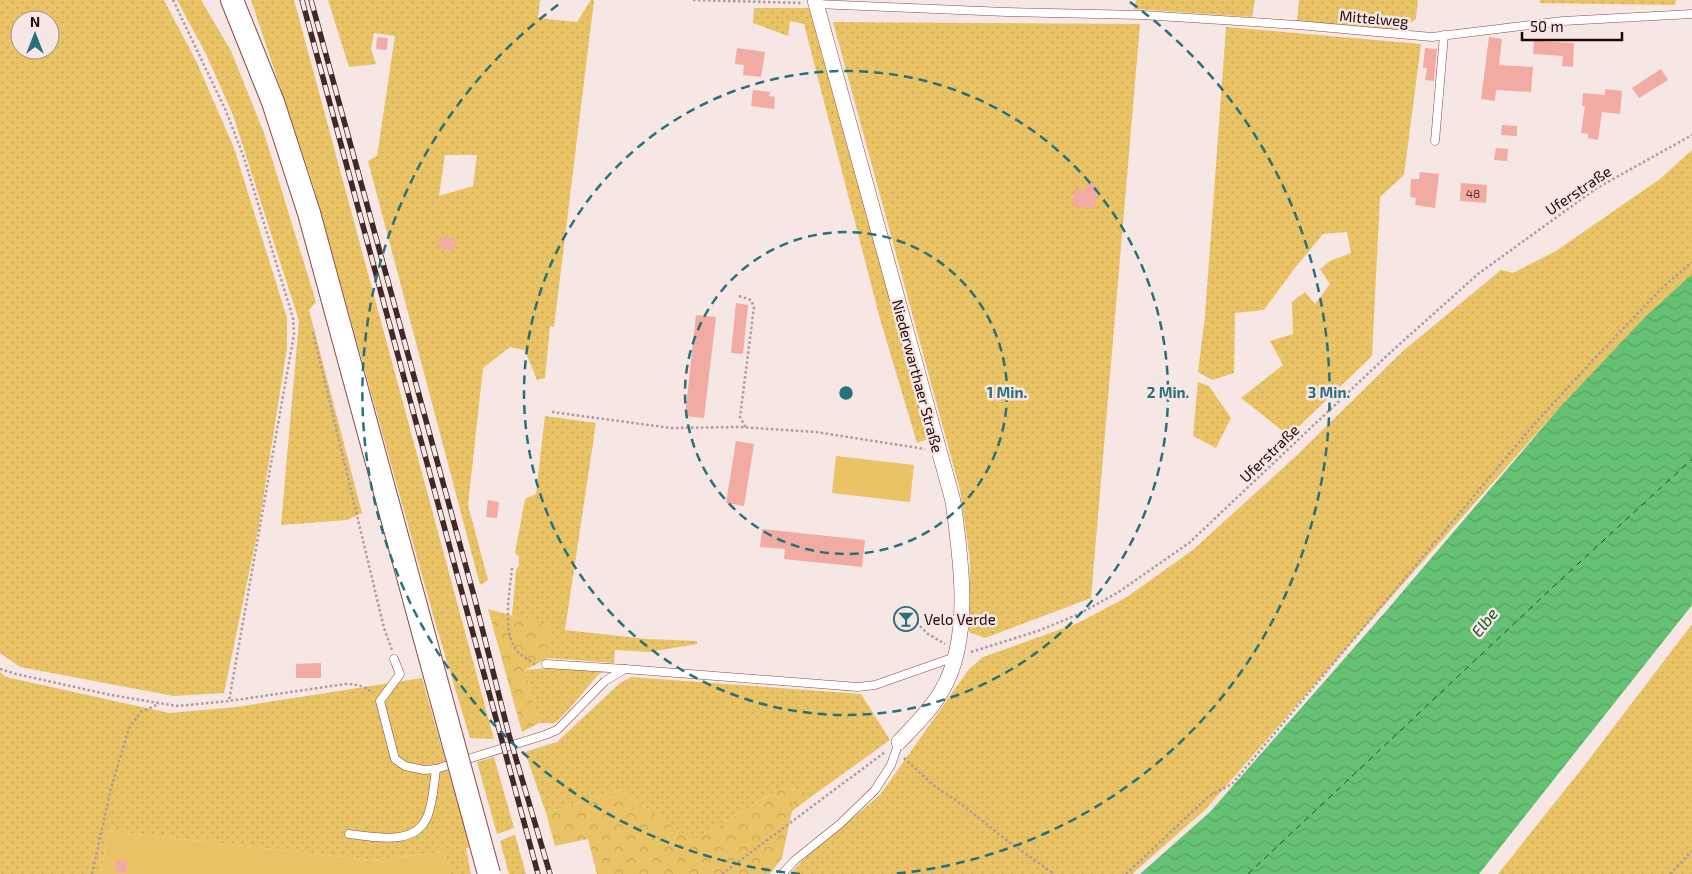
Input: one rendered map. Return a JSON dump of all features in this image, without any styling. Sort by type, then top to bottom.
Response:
[{"type":"main road","points":[[232,0],[273,102],[309,213],[489,874]]},
{"type":"street","name":"Niederwarthaer Straße","points":[[816,2],[953,501],[961,557],[961,607],[957,657],[942,692],[898,746]]},
{"type":"lane","name":"Mittelweg","points":[[816,2],[1006,12],[1142,15],[1298,25],[1432,37],[1564,21],[1692,14]]},
{"type":"lane","points":[[1435,140],[1444,35]]},
{"type":"lane","points":[[546,664],[858,688],[875,685],[957,657]]},
{"type":"lane","points":[[394,659],[400,674],[380,701],[395,759],[405,766],[424,770],[436,769],[522,743],[557,730],[573,716],[590,695],[605,681],[625,669]]},
{"type":"lane","points":[[782,874],[795,860],[840,824],[875,790],[891,765],[898,746]]},
{"type":"lane","points":[[349,834],[392,838],[406,835],[420,828],[428,816],[436,769]]},
{"type":"path","points":[[173,0],[226,111],[244,158],[292,318],[294,334],[229,701]]},
{"type":"path","points":[[694,0],[816,2]]},
{"type":"path","name":"Uferstraße","points":[[957,657],[1038,631],[1079,614],[1117,593],[1189,543],[1392,351],[1478,274],[1597,188],[1692,135]]},
{"type":"path","points":[[1126,874],[1209,796],[1232,784],[1531,428],[1662,288],[1692,262]]},
{"type":"path","points":[[739,296],[751,300],[754,307],[740,417],[746,428]]},
{"type":"path","points":[[313,332],[384,628],[394,659]]},
{"type":"path","points":[[552,412],[671,428],[746,428],[816,432],[939,451]]},
{"type":"path","points":[[512,568],[508,619],[509,635],[518,652],[534,664],[546,664]]},
{"type":"path","points":[[913,619],[928,634],[945,644]]},
{"type":"path","points":[[0,669],[111,695],[177,706],[355,684],[363,686],[380,701]]},
{"type":"path","points":[[92,874],[111,788],[129,728],[141,712],[160,703]]},
{"type":"path","points":[[722,874],[898,746],[933,786],[964,806],[1005,839],[1054,874]]},
{"type":"path","points":[[1670,874],[1692,851]]},
{"type":"green space","points":[[0,0],[164,0],[197,63],[234,148],[287,318],[287,348],[259,525],[224,693],[174,696],[20,667],[0,653]]},
{"type":"green space","points":[[177,0],[201,0],[231,51],[264,133],[316,302],[309,310],[362,513],[347,520],[281,525],[299,321],[233,115],[206,54]]},
{"type":"green space","points":[[251,0],[294,0],[494,739],[470,738],[435,622],[314,188]]},
{"type":"green space","points":[[328,0],[540,0],[538,18],[577,22],[591,0],[594,0],[554,327],[550,326],[545,378],[537,380],[525,350],[510,347],[483,368],[468,505],[488,580],[480,585],[368,161],[377,156],[395,36],[374,33],[371,49],[376,64],[349,67]],"holes":[[[445,155],[477,155],[473,186],[439,196]]]},
{"type":"green space","points":[[1136,0],[1255,0],[1252,17],[1134,9]]},
{"type":"green space","points":[[1299,0],[1418,0],[1416,19],[1399,30],[1297,22]]},
{"type":"green space","points":[[1540,0],[1676,0],[1675,5],[1540,3]]},
{"type":"green space","points":[[754,8],[809,8],[928,439],[917,443],[880,319],[804,24],[790,21],[788,36],[753,23]]},
{"type":"green space","points":[[833,22],[1140,24],[1091,598],[985,638],[969,632],[970,560],[960,490]]},
{"type":"green space","points":[[1226,27],[1421,44],[1404,175],[1380,197],[1372,356],[1289,436],[1241,398],[1283,365],[1270,341],[1293,334],[1292,302],[1305,292],[1315,304],[1330,284],[1320,269],[1330,261],[1351,253],[1347,232],[1323,234],[1264,310],[1235,313],[1234,373],[1212,380],[1198,372],[1205,316]]},
{"type":"green space","points":[[1692,150],[1692,274],[1646,316],[1560,407],[1206,809],[1132,874],[790,874],[804,859],[880,795],[969,669],[983,657],[1078,623],[1127,597],[1194,549],[1296,456],[1403,351],[1501,270],[1513,273],[1556,251],[1660,179]]},
{"type":"green space","points":[[1198,382],[1209,386],[1231,418],[1216,448],[1193,436]]},
{"type":"green space","points":[[545,416],[596,423],[565,630],[647,639],[697,641],[697,644],[649,652],[615,650],[614,663],[548,658],[549,626],[512,616],[516,570],[519,566],[519,557],[515,553],[525,499],[536,494]]},
{"type":"green space","points":[[836,456],[914,465],[910,502],[832,493]]},
{"type":"green space","points":[[488,609],[550,626],[548,658],[525,670],[539,723],[522,732]]},
{"type":"green space","points":[[1692,624],[1692,874],[1498,874],[1584,766]]},
{"type":"green space","points":[[548,668],[598,669],[605,671],[598,675],[555,723],[539,723],[525,670]]},
{"type":"green space","points":[[0,672],[6,677],[169,713],[237,707],[422,678],[470,847],[466,848],[471,874],[450,874],[444,852],[371,860],[108,831],[101,874],[0,874]]},
{"type":"green space","points":[[631,677],[861,694],[890,740],[815,794],[783,787],[693,841],[620,790],[546,813],[525,752],[557,742],[620,683]]},
{"type":"green space","points":[[494,757],[514,828],[497,834],[477,762]]},
{"type":"green space","points":[[783,787],[815,794],[792,811],[782,858],[770,874],[597,874],[588,839],[555,846],[546,813],[620,790],[693,841]]},
{"type":"green space","points":[[108,831],[371,860],[444,852],[450,874],[101,874]]},
{"type":"green space","points":[[515,835],[526,874],[509,874],[500,841]]},
{"type":"water","name":"Elbe","points":[[1692,274],[1692,605],[1479,874],[1140,874],[1210,812],[1387,610],[1560,407],[1646,316]]},
{"type":"building","points":[[377,37],[388,38],[387,50],[376,49]]},
{"type":"building","points":[[1489,37],[1502,39],[1499,65],[1533,67],[1531,92],[1496,90],[1495,101],[1481,99]]},
{"type":"building","points":[[1534,41],[1574,43],[1573,67],[1562,66],[1563,56],[1533,54]]},
{"type":"building","points":[[737,48],[765,52],[761,77],[743,75],[744,65],[735,64]]},
{"type":"building","points":[[1425,48],[1437,49],[1434,81],[1425,80],[1427,68],[1423,68]]},
{"type":"building","points":[[1661,69],[1668,80],[1639,98],[1632,88]]},
{"type":"building","points":[[1605,89],[1622,91],[1620,114],[1602,112],[1598,140],[1588,138],[1588,134],[1581,133],[1585,106],[1582,106],[1583,93],[1605,95]]},
{"type":"building","points":[[753,90],[770,92],[769,96],[775,97],[774,109],[751,106]]},
{"type":"building","points":[[1502,125],[1517,126],[1517,136],[1501,135]]},
{"type":"building","points":[[1496,148],[1508,149],[1507,161],[1494,160]]},
{"type":"building","points":[[1420,172],[1439,174],[1435,208],[1415,205],[1416,198],[1410,197],[1411,179],[1419,179]]},
{"type":"building","points":[[1087,183],[1097,184],[1095,209],[1072,206],[1074,189],[1086,191]]},
{"type":"building","points":[[1461,183],[1487,185],[1486,203],[1460,201]]},
{"type":"building","points":[[440,236],[456,239],[454,251],[438,248]]},
{"type":"building","points":[[736,303],[748,305],[743,354],[731,353]]},
{"type":"building","points":[[696,315],[716,317],[704,418],[685,416]]},
{"type":"building","points":[[736,441],[754,444],[744,506],[726,503]]},
{"type":"building","points":[[488,500],[499,502],[497,518],[486,517]]},
{"type":"building","points":[[762,529],[865,540],[862,567],[784,559],[785,549],[760,547]]},
{"type":"building","points":[[321,663],[321,678],[296,678],[296,664]]},
{"type":"building","points":[[116,860],[128,862],[126,873],[115,871]]},
{"type":"ferry route","points":[[1248,874],[1692,459]]},
{"type":"railway","points":[[302,0],[538,874]]},
{"type":"railway","points":[[311,0],[474,596],[509,735],[550,874]]},
{"type":"place","name":"Velo Verde","points":[[906,619]]}]
